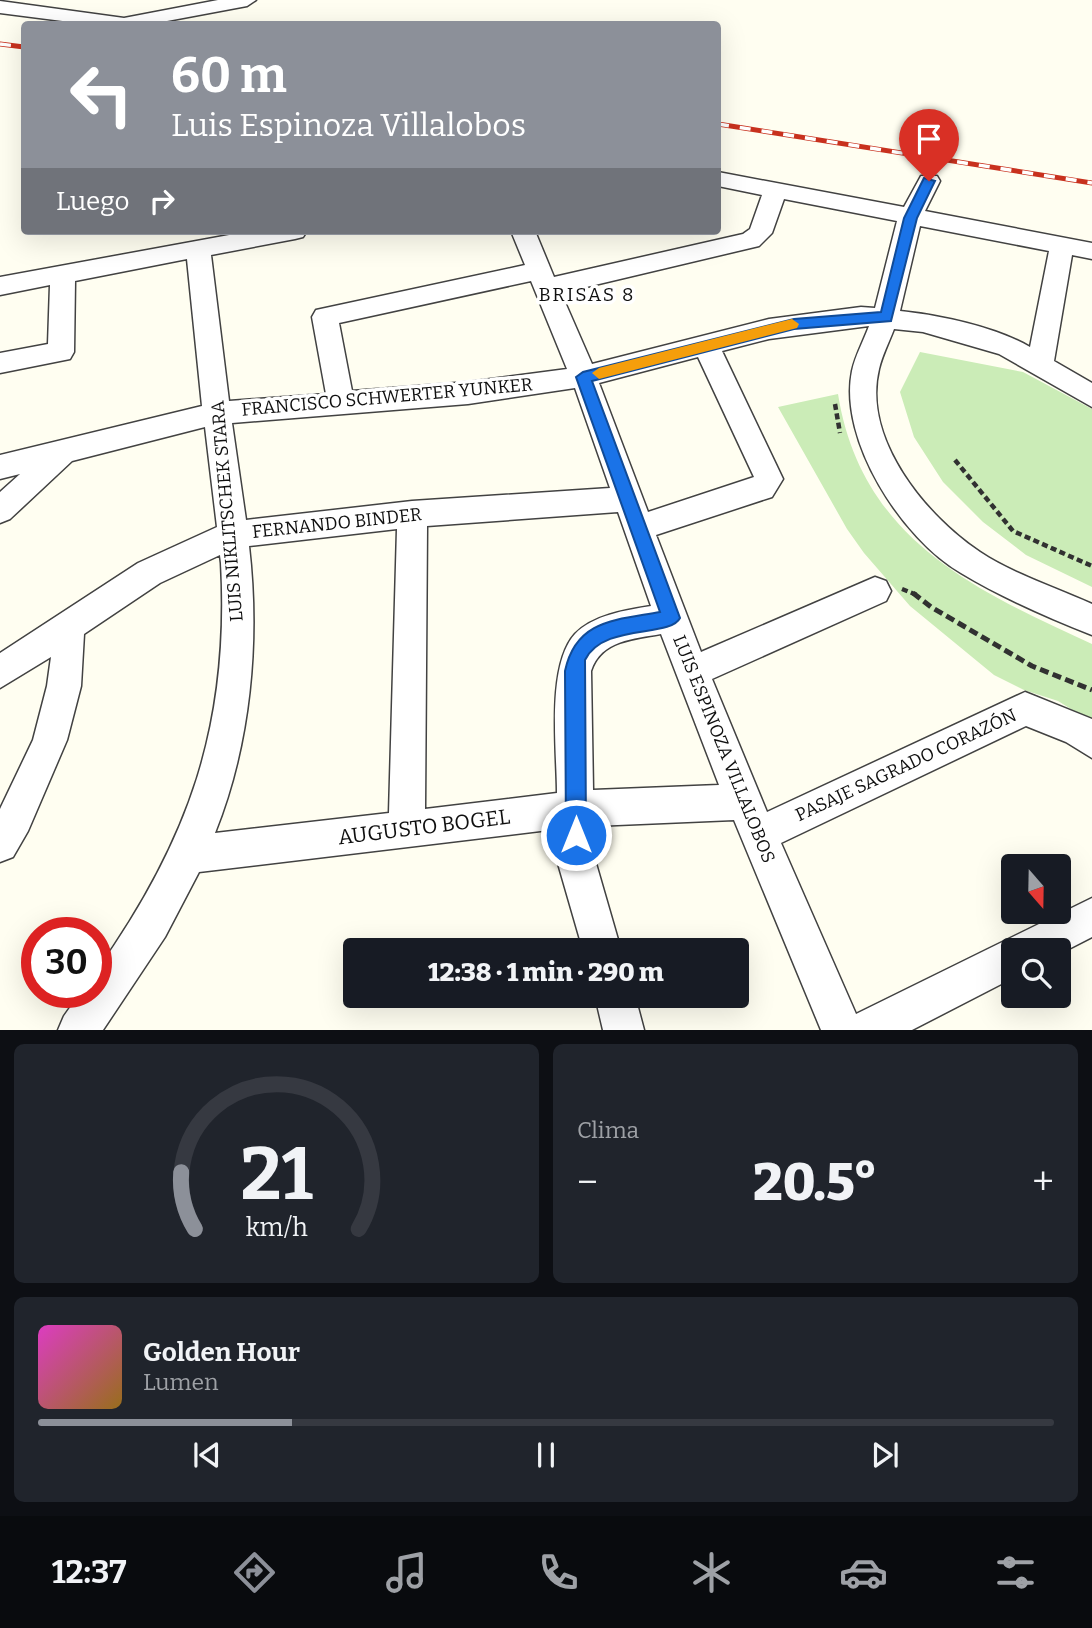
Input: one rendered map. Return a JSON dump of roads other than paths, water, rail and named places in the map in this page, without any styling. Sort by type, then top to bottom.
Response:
[{"type":"street","points":[[139,21],[247,0]]},
{"type":"street","points":[[0,7],[102,21]]},
{"type":"street","points":[[721,180],[1092,251]]},
{"type":"street","points":[[929,181],[910,218],[886,317],[864,370],[863,406],[873,447],[900,495],[943,541],[970,563],[1092,620]]},
{"type":"street","points":[[341,403],[325,317],[751,240],[760,233],[775,191]]},
{"type":"street","points":[[0,286],[272,235]]},
{"type":"street","name":"LUIS ESPINOZA VILLALOBOS","points":[[525,235],[583,377],[671,618],[744,802],[842,1030]]},
{"type":"street","points":[[1040,364],[1062,245]]},
{"type":"street","name":"LUIS NIKLITSCHEK STARA","points":[[78,1030],[143,936],[188,855],[209,794],[224,737],[233,683],[238,604],[198,248]]},
{"type":"street","points":[[0,363],[61,352],[63,274]]},
{"type":"street","name":"FRANCISCO SCHWERTER YUNKER","points":[[0,467],[217,413],[468,393],[583,377],[794,324],[861,316],[886,317],[970,334],[1007,346],[1092,396]]},
{"type":"street","name":"FERNANDO BINDER","points":[[0,672],[149,573],[231,535],[412,514],[634,513],[762,488],[769,479],[706,345]]},
{"type":"street","points":[[0,510],[40,477],[63,453]]},
{"type":"street","points":[[408,829],[412,514]]},
{"type":"street","points":[[694,671],[875,591]]},
{"type":"street","points":[[598,938],[576,860],[576,658],[582,647],[603,631],[671,618]]},
{"type":"street","points":[[0,844],[24,803],[57,726],[69,658],[68,628]]},
{"type":"street","name":"PASAJE SAGRADO CORAZÓN","points":[[758,835],[1025,709],[1078,730],[1092,741]]},
{"type":"street","name":"AUGUSTO BOGEL","points":[[188,855],[577,809],[744,802]]},
{"type":"street","points":[[1050,938],[1092,917]]},
{"type":"street","points":[[868,1030],[1001,963]]},
{"type":"street","points":[[618,1008],[624,1030]]},
{"type":"railway","points":[[0,44],[21,47]]},
{"type":"railway","points":[[721,124],[1092,183]]},
{"type":"district","name":"BRISAS 8","points":[[587,294]]}]
